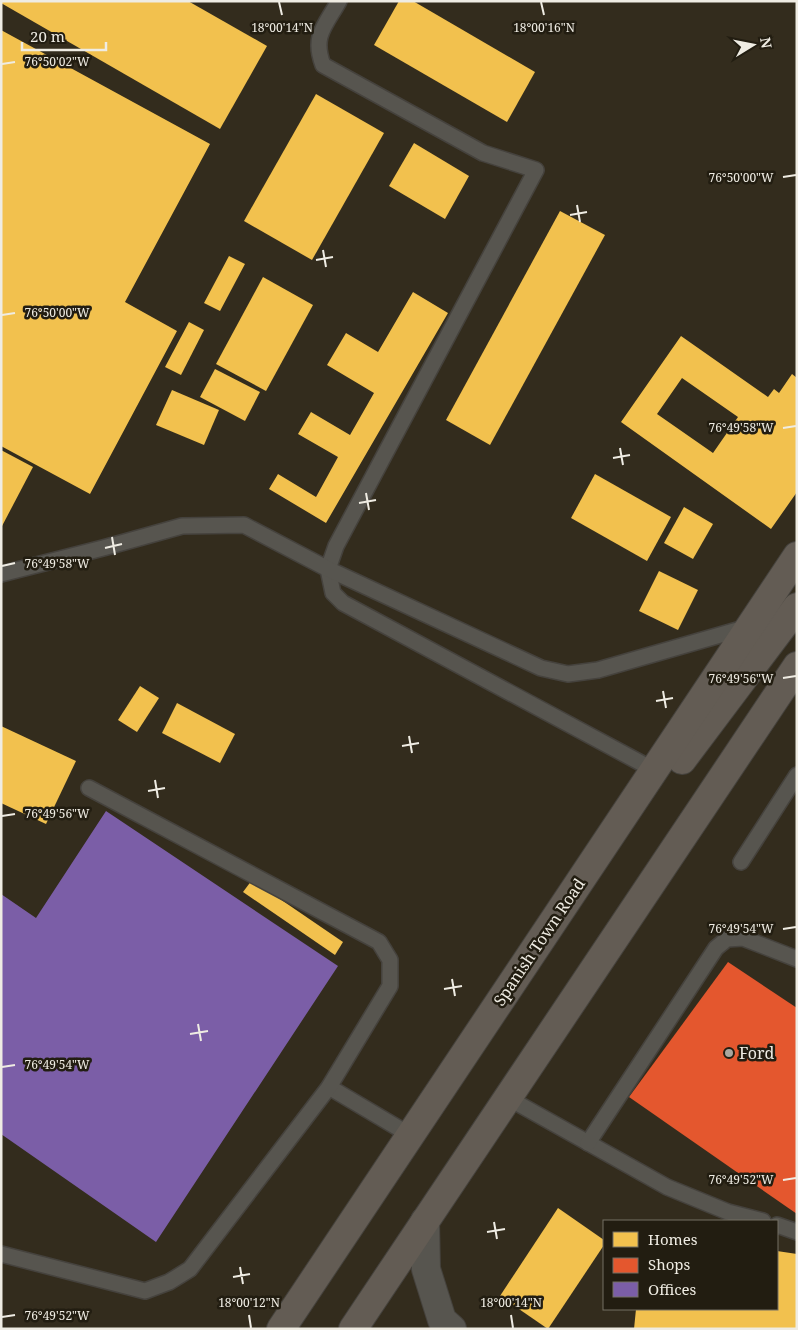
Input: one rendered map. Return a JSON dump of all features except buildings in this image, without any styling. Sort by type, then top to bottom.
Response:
[{"type":"highway","name":"Spanish Town Road","points":[[281,1329],[797,556]]},
{"type":"highway","points":[[654,770],[680,762],[797,607]]},
{"type":"highway","points":[[353,1329],[792,682]]},
{"type":"street","points":[[425,1221],[426,1269],[442,1320],[452,1329]]},
{"type":"lane","points":[[339,1],[318,38],[318,51],[323,65],[483,153],[536,170],[336,546],[328,570],[333,593],[343,603],[654,770]]},
{"type":"lane","points":[[1,574],[182,526],[244,525],[328,570],[541,668],[568,674],[598,670],[750,627]]},
{"type":"lane","points":[[741,862],[797,775]]},
{"type":"lane","points":[[1,1254],[145,1291],[169,1282],[190,1269],[329,1087],[390,986],[390,960],[379,942],[89,788]]},
{"type":"lane","points":[[588,1143],[716,948],[726,939],[743,938],[797,959]]},
{"type":"lane","points":[[329,1087],[410,1135]]},
{"type":"lane","points":[[508,1098],[667,1187],[728,1212],[759,1220]]},
{"type":"lane","points":[[778,1225],[797,1232]]},
{"type":"shaded area","points":[[1,1],[797,1],[797,1329],[1,1329]]},
{"type":"place","name":"Ford","points":[[729,1053]]}]
